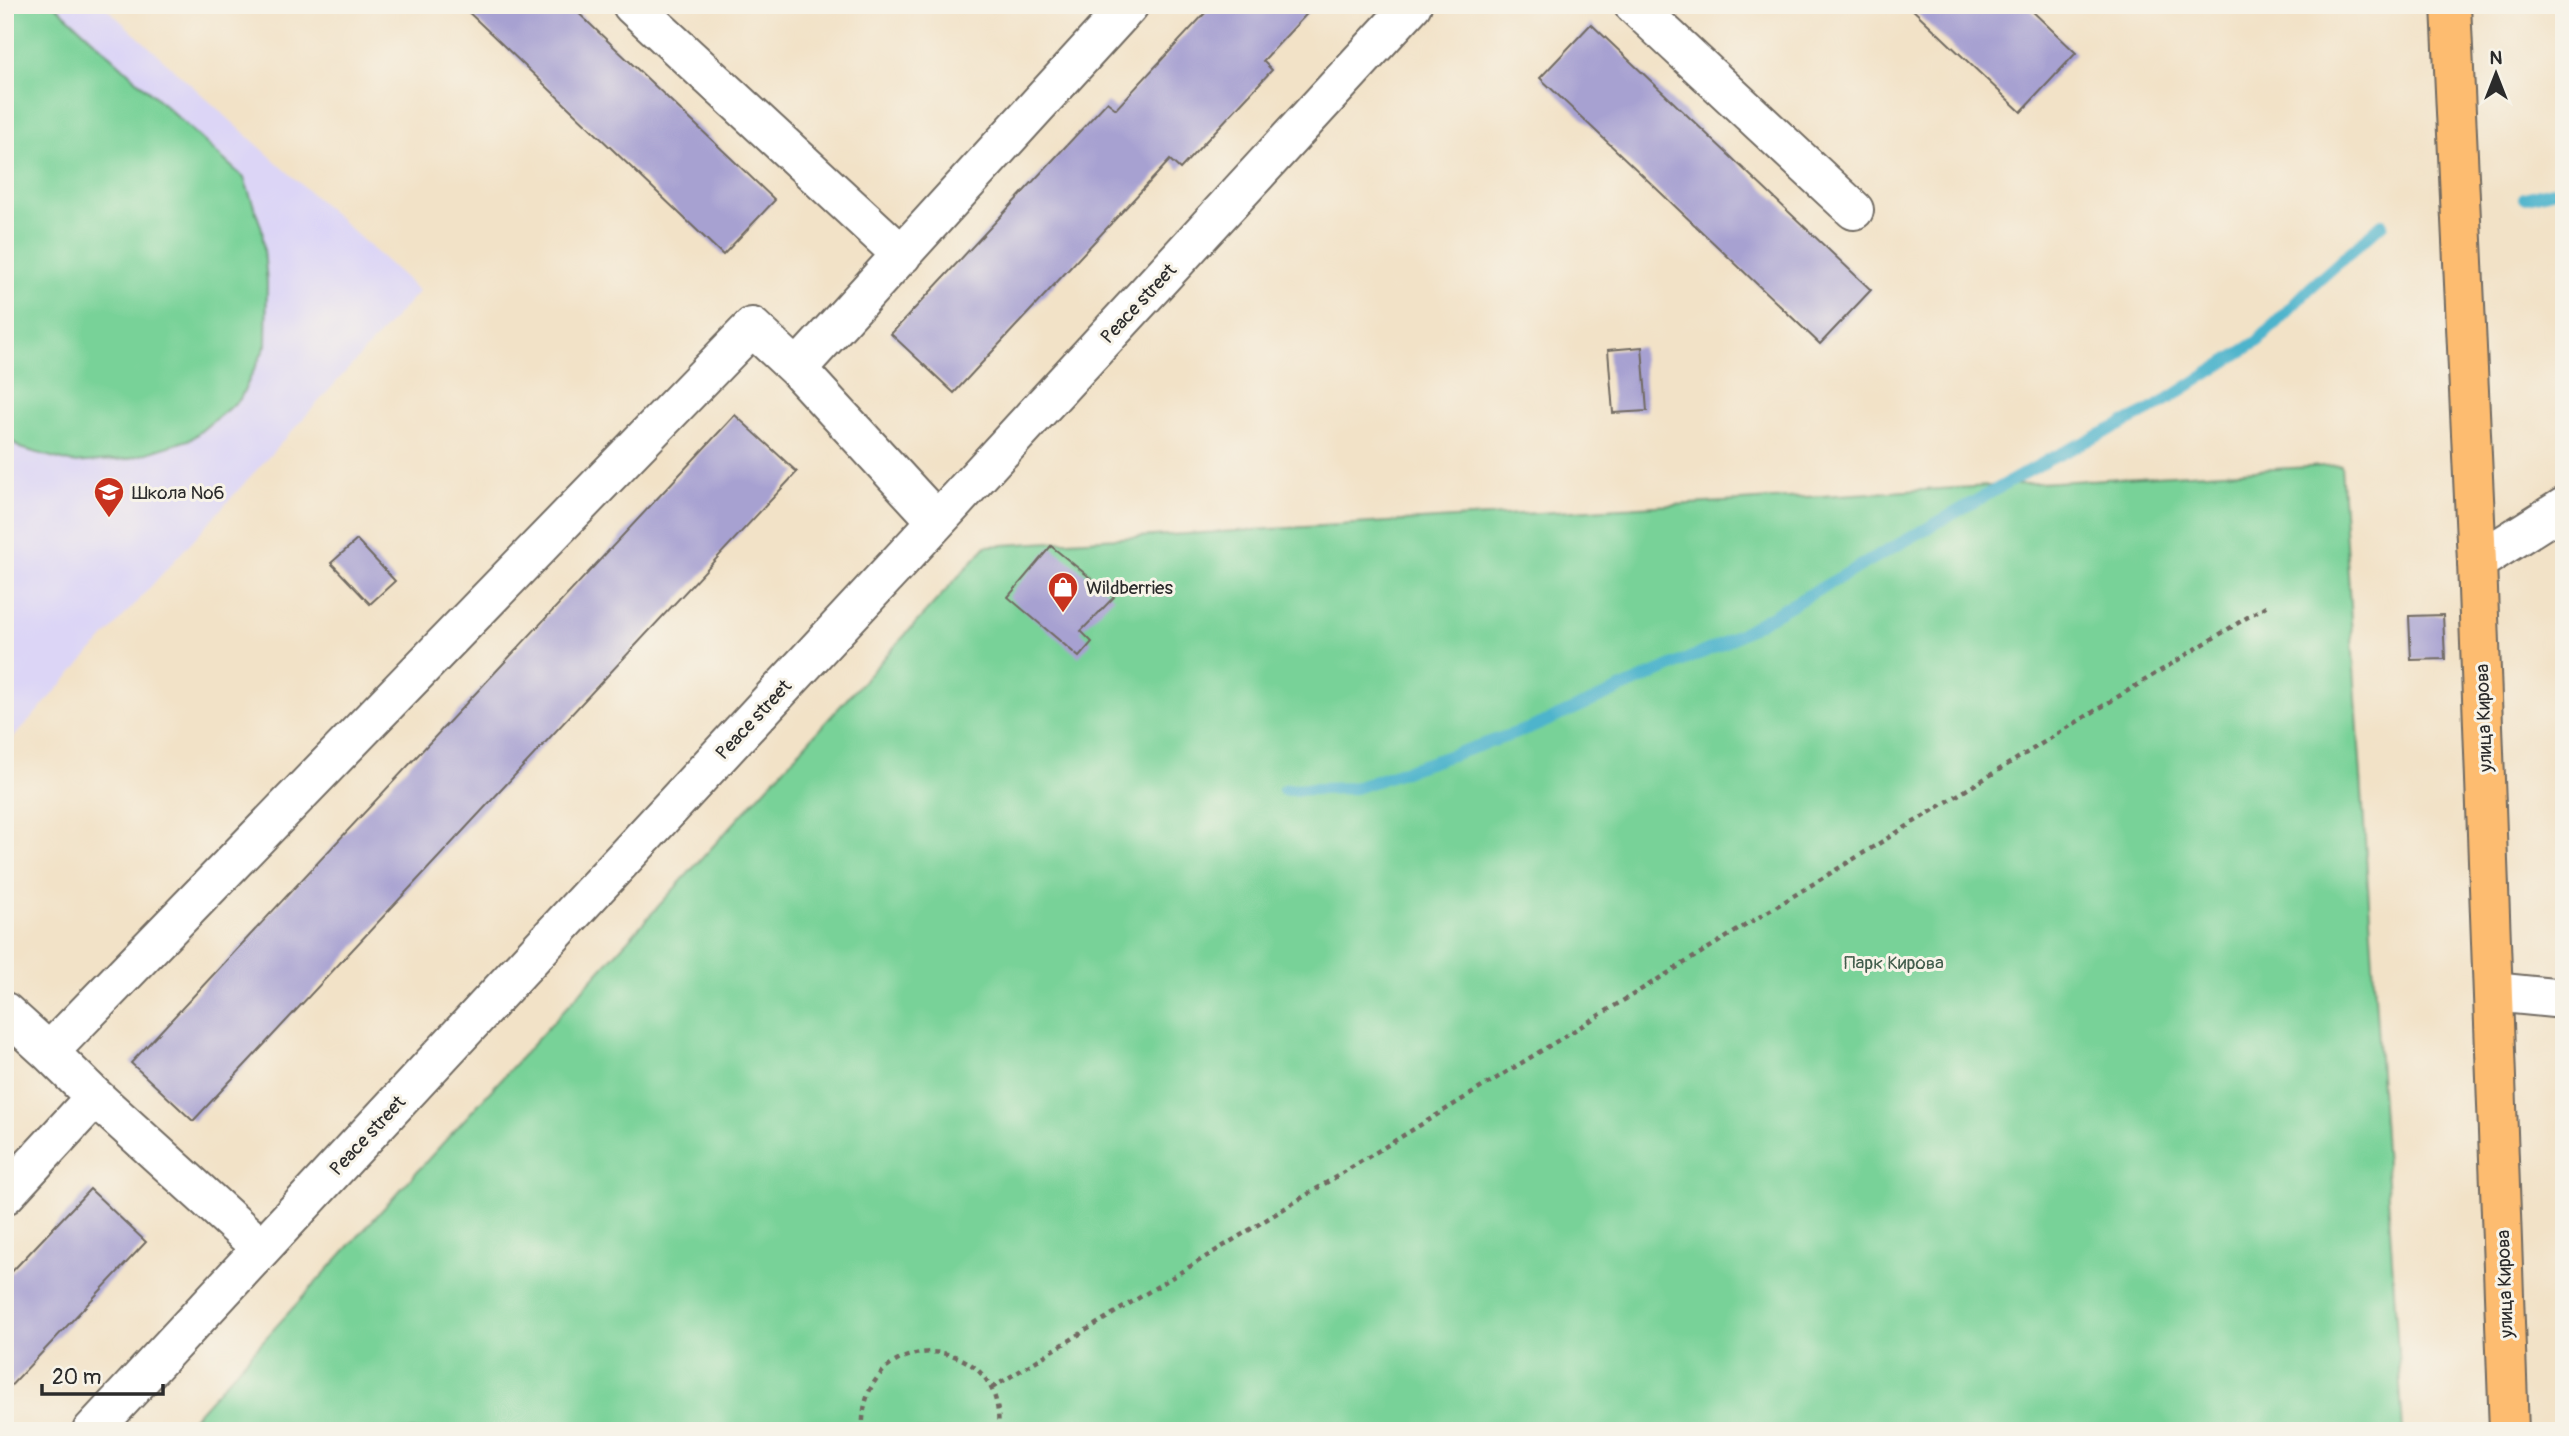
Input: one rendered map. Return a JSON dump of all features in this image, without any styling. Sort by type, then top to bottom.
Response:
[{"type":"main road","name":"улица Кирова","points":[[2451,5],[2477,562],[2509,1431]]},
{"type":"street","points":[[632,5],[902,255]]},
{"type":"street","points":[[797,369],[1129,5]]},
{"type":"street","name":"Peace street","points":[[92,1431],[1412,5]]},
{"type":"street","points":[[1634,5],[1854,210]]},
{"type":"street","points":[[49,1052],[752,327],[797,369],[937,521]]},
{"type":"street","points":[[2477,562],[2564,508]]},
{"type":"street","points":[[2493,992],[2564,999]]},
{"type":"street","points":[[5,1012],[261,1248]]},
{"type":"street","points":[[5,1195],[95,1097]]},
{"type":"path","points":[[992,1388],[2269,604]]},
{"type":"path","points":[[863,1431],[863,1410],[868,1392],[878,1375],[893,1362],[911,1353],[931,1351],[950,1353],[983,1374],[992,1388],[999,1410],[999,1431]]},
{"type":"shaded area","name":"Школа №6","points":[[5,5],[103,5],[419,291],[5,747]]},
{"type":"green space","points":[[5,5],[55,5],[244,178],[262,229],[267,282],[266,345],[240,399],[191,439],[128,459],[73,463],[20,448],[5,435]]},
{"type":"green space","name":"Парк Кирова","points":[[2341,465],[2403,1431],[181,1431],[986,546]]},
{"type":"building","points":[[461,5],[570,5],[775,200],[723,255]]},
{"type":"building","points":[[1204,5],[1315,5],[1263,61],[1272,70],[1180,169],[1170,160],[954,393],[891,334],[1107,102],[1116,109],[1208,10]]},
{"type":"building","points":[[1908,5],[2026,5],[2076,53],[2021,112]]},
{"type":"building","points":[[1591,24],[1871,290],[1820,344],[1540,78]]},
{"type":"building","points":[[1642,347],[1647,411],[1613,413],[1608,350]]},
{"type":"building","points":[[735,415],[797,472],[193,1121],[131,1063]]},
{"type":"building","points":[[357,540],[395,581],[370,604],[331,563]]},
{"type":"building","name":"Wildberries","points":[[1051,546],[1114,597],[1081,631],[1092,642],[1079,657],[1008,597]]},
{"type":"building","points":[[2443,615],[2445,659],[2411,660],[2409,616]]},
{"type":"building","points":[[90,1189],[146,1242],[5,1392],[5,1279]]},
{"type":"waterway","points":[[2524,198],[2564,188]]},
{"type":"waterway","points":[[1284,790],[1355,788],[1531,728],[1724,643],[2050,459],[2151,410],[2258,341],[2309,289],[2382,224]]},
{"type":"place","name":"Школа №6","points":[[109,519]]},
{"type":"place","name":"Wildberries","points":[[1063,614]]}]
